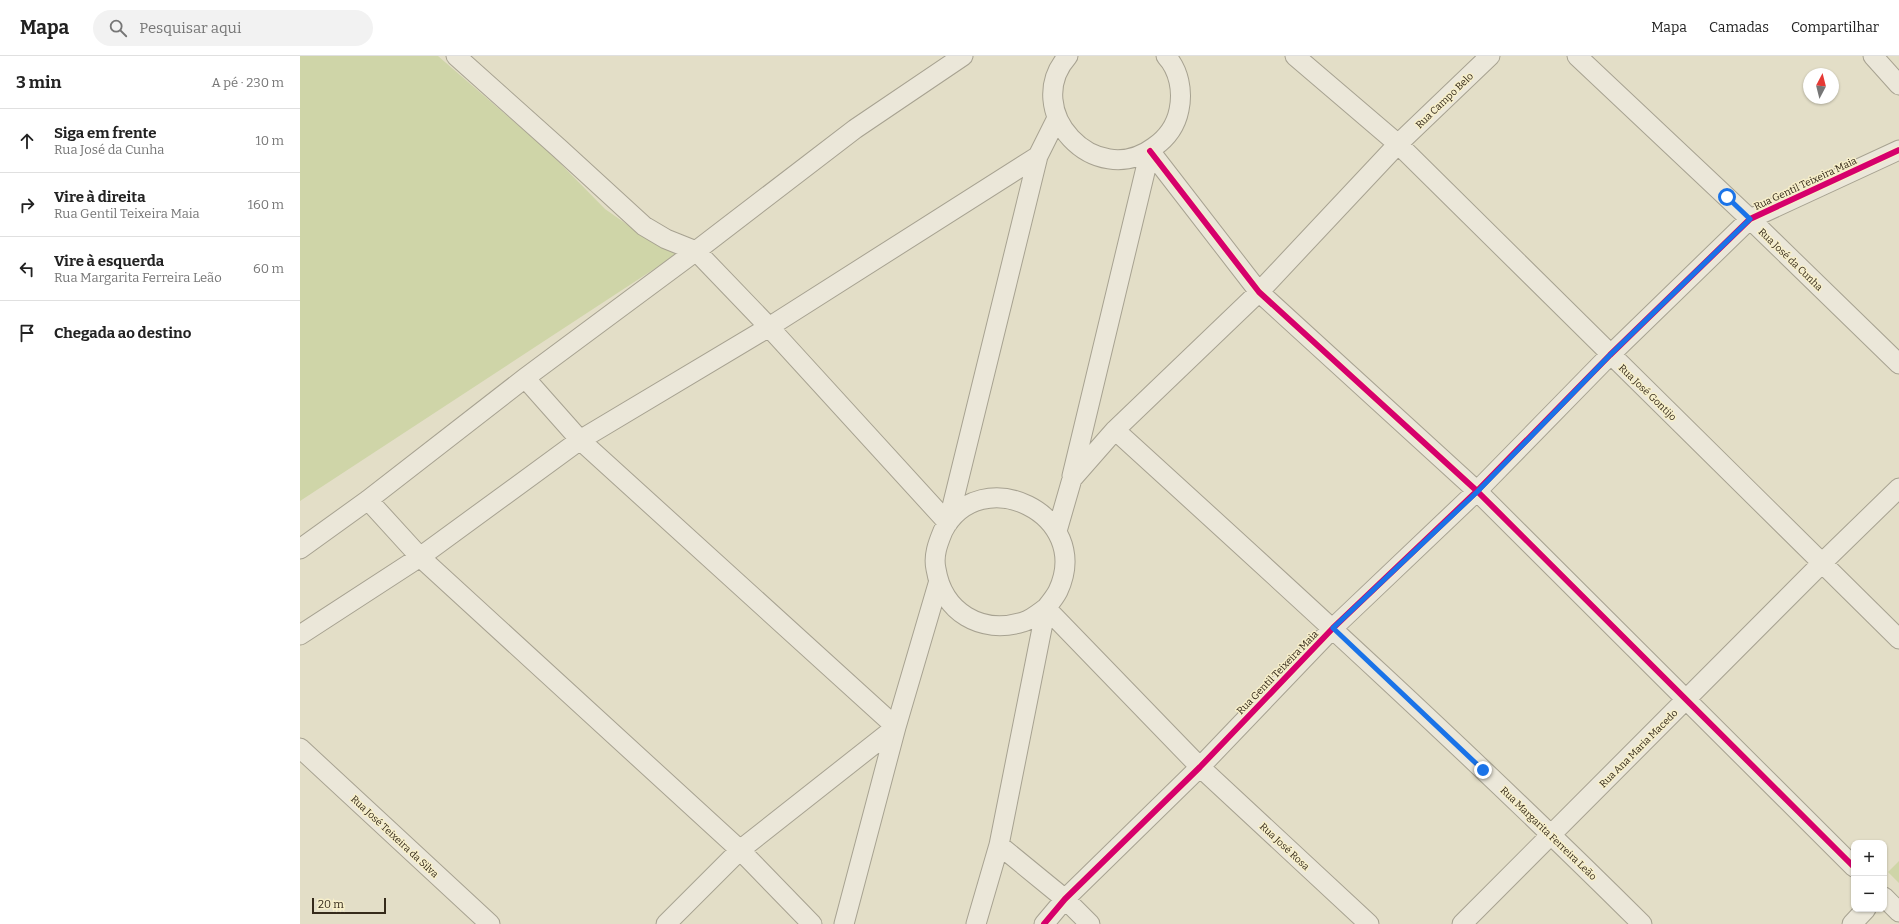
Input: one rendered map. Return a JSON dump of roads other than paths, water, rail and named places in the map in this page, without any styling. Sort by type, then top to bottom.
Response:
[{"type":"street","points":[[456,56],[644,226],[666,239],[696,251],[769,327],[948,523]]},
{"type":"street","points":[[300,549],[368,500],[525,378],[696,251],[855,129],[963,56]]},
{"type":"street","points":[[1068,56],[1058,74],[1054,88],[1054,103],[1057,118],[1064,132],[1075,144],[1088,153],[1104,158],[1125,159],[1150,151],[1162,142],[1178,117],[1181,103],[1180,88],[1177,74],[1169,57]]},
{"type":"street","name":"Rua José Gontijo","points":[[1296,56],[1398,144],[1899,639]]},
{"type":"street","name":"Rua Campo Belo","points":[[1072,479],[1115,430],[1259,292],[1398,144],[1490,56]]},
{"type":"street","name":"Rua José da Cunha","points":[[1577,56],[1750,219],[1899,364]]},
{"type":"street","points":[[1873,56],[1899,85]]},
{"type":"street","points":[[948,523],[961,510],[977,501],[995,498],[1008,499],[1031,506],[1046,516],[1057,531],[1064,551],[1064,572],[1058,591],[1046,608],[1024,622],[998,627],[973,621],[952,606],[938,584],[935,563],[938,542],[948,523],[1038,156],[1057,118]]},
{"type":"street","name":"Rua Gentil Teixeira Maia","points":[[1044,924],[1065,899],[1200,767],[1333,628],[1477,492],[1610,355],[1750,219],[1899,150]]},
{"type":"street","points":[[1150,151],[1259,292],[1477,492],[1851,864]]},
{"type":"street","points":[[1057,531],[1072,479],[1150,151]]},
{"type":"street","points":[[300,635],[420,557],[580,440],[769,327],[1038,156]]},
{"type":"street","points":[[525,378],[580,440],[896,727]]},
{"type":"street","name":"Rua Margarita Ferreira Leão","points":[[1115,430],[1333,628],[1552,835],[1642,924]]},
{"type":"street","name":"Rua Ana Maria Macedo","points":[[1462,924],[1822,563],[1899,488]]},
{"type":"street","points":[[368,500],[420,557],[740,850],[812,924]]},
{"type":"street","points":[[844,924],[896,727],[938,584]]},
{"type":"street","points":[[976,924],[999,845],[1046,608]]},
{"type":"street","name":"Rua José Rosa","points":[[1046,608],[1200,767],[1370,924]]},
{"type":"street","points":[[666,924],[740,850],[896,727]]},
{"type":"street","name":"Rua José Teixeira da Silva","points":[[300,748],[490,924]]},
{"type":"street","points":[[999,845],[1065,899],[1090,924]]},
{"type":"street","points":[[1887,900],[1899,912]]},
{"type":"street","points":[[1852,924],[1863,912]]}]
